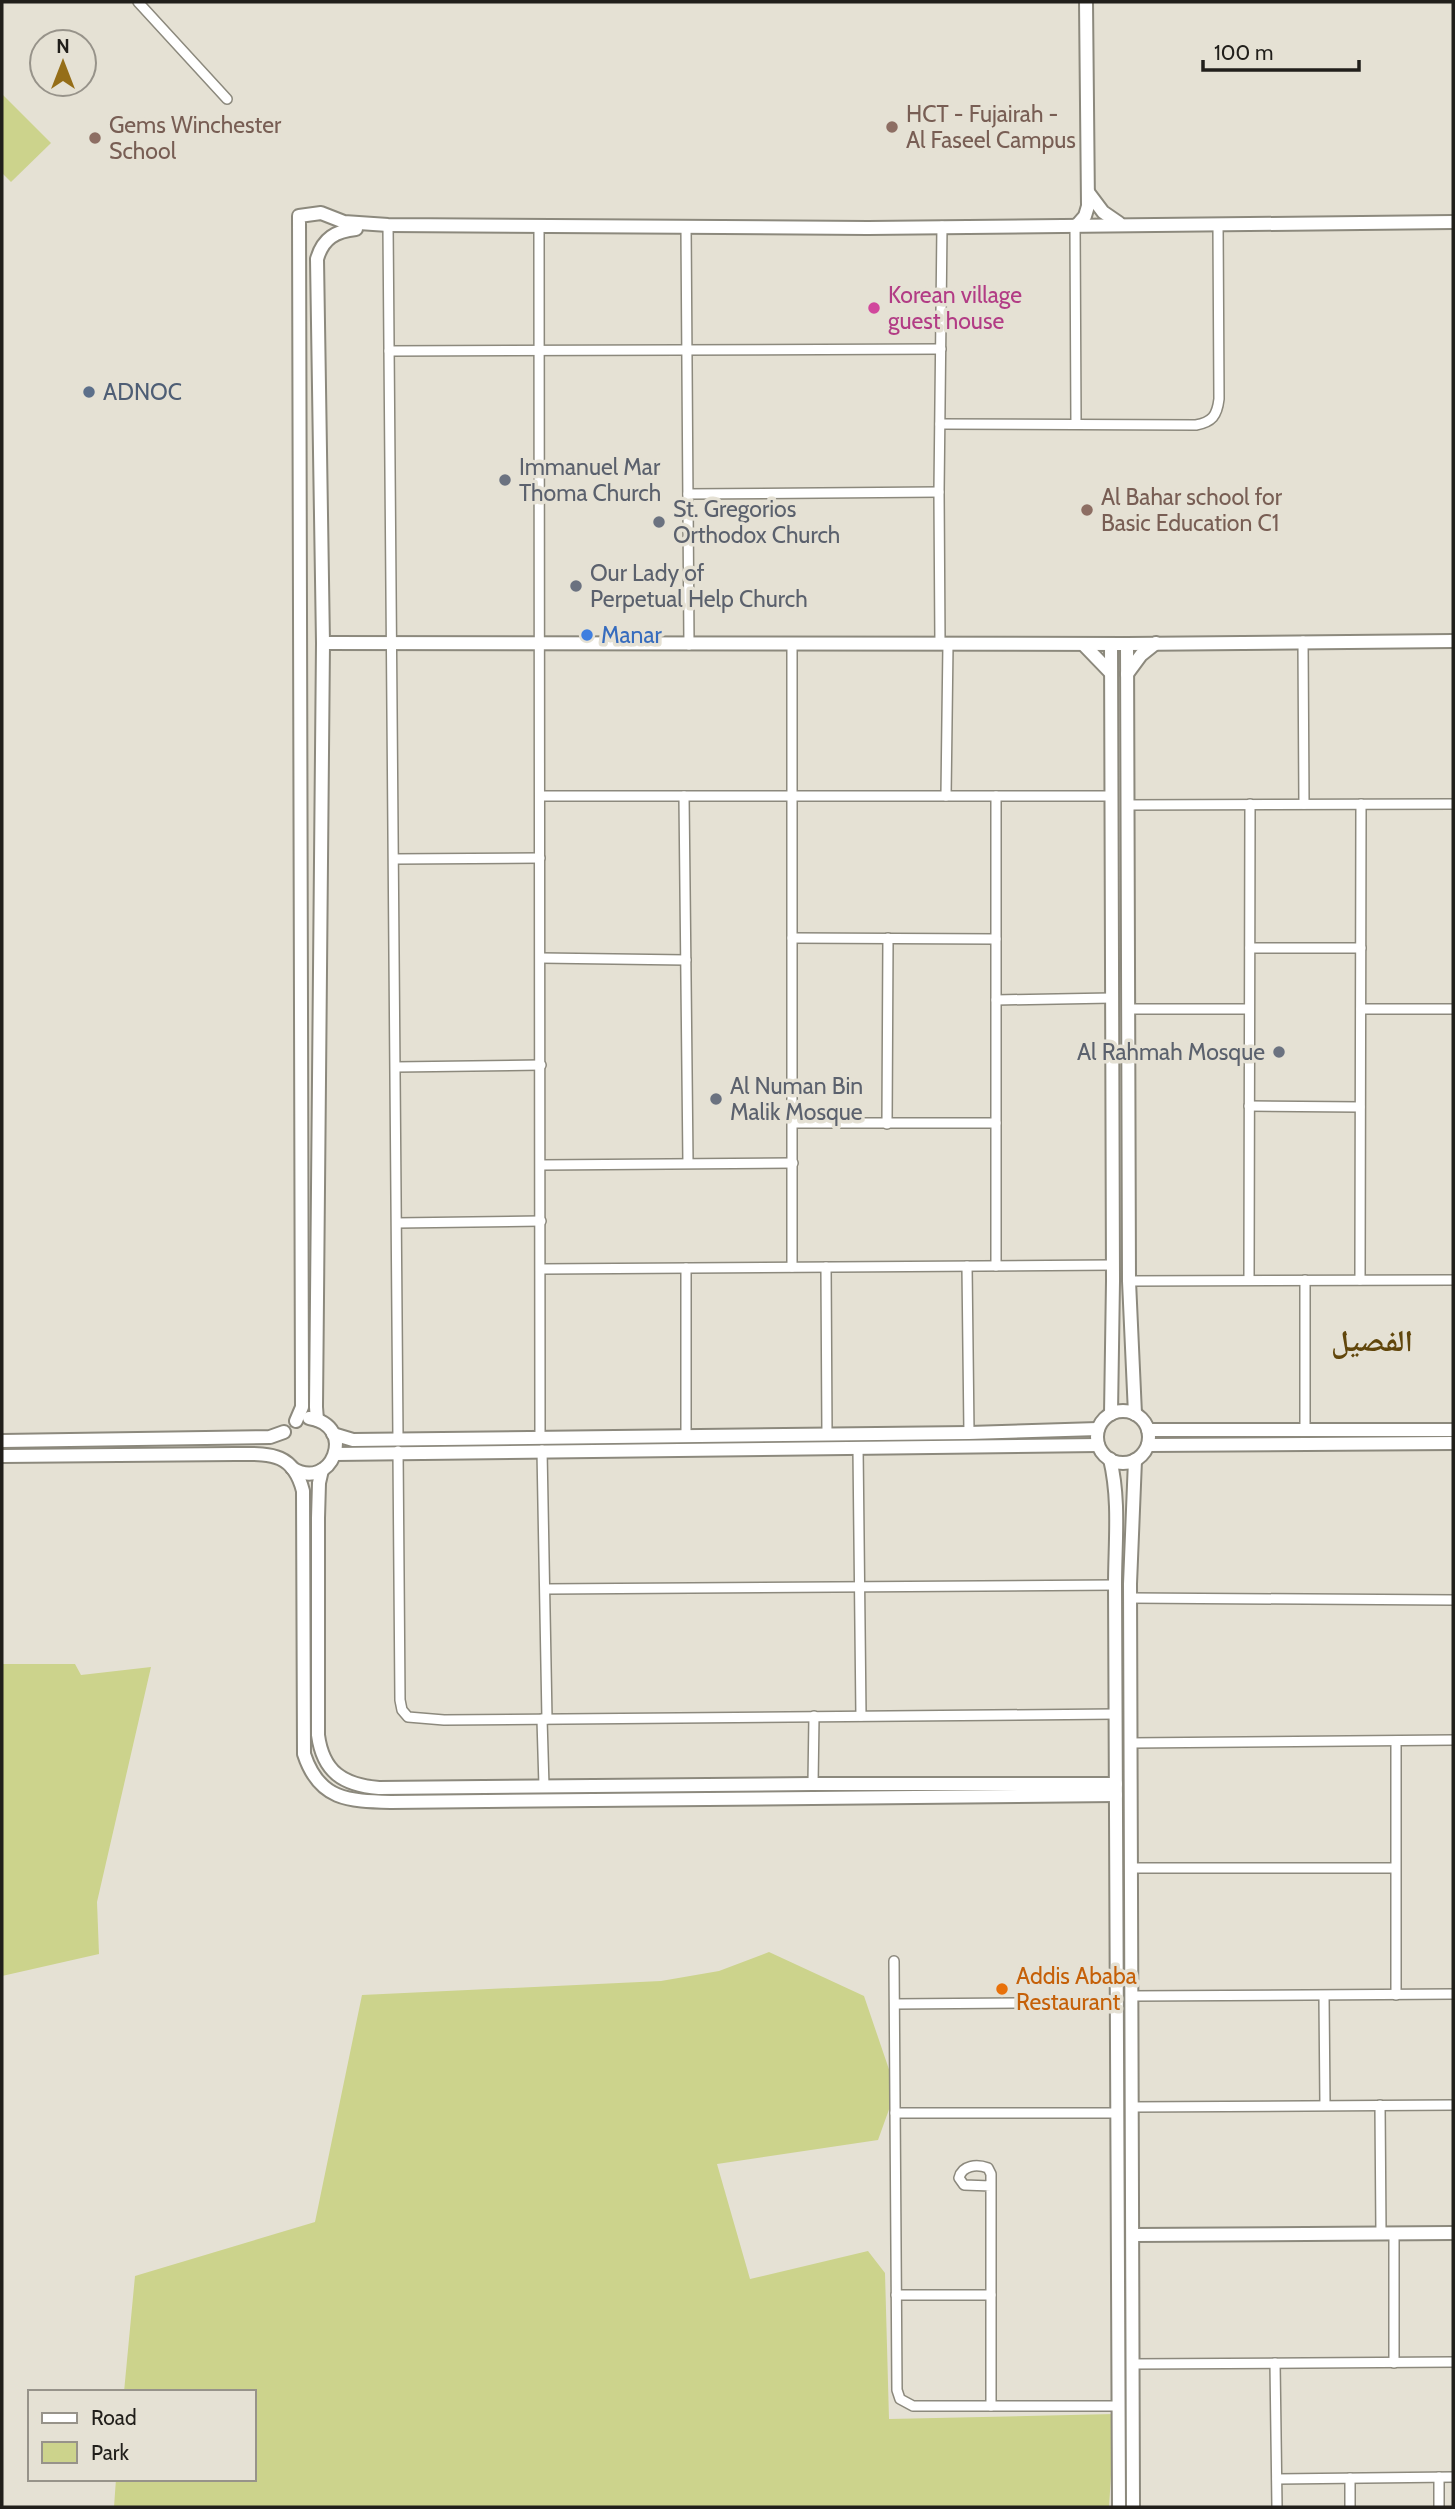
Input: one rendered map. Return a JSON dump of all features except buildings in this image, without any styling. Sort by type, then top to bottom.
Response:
[{"type":"street","points":[[138,2],[227,99]]},
{"type":"street","points":[[1076,424],[1077,224],[1087,212],[1088,192],[1086,2]]},
{"type":"street","points":[[1088,192],[1110,218],[1121,224]]},
{"type":"street","points":[[2,1441],[270,1437],[284,1432],[296,1421],[302,1406],[299,216],[321,213],[344,222],[373,225],[540,226],[1453,222]]},
{"type":"street","points":[[940,424],[1208,423],[1213,419],[1219,399],[1218,223]]},
{"type":"street","points":[[317,1420],[323,643],[317,259],[324,243],[333,234],[373,225]]},
{"type":"street","points":[[388,225],[402,1710],[408,1717],[420,1719],[1116,1714]]},
{"type":"street","points":[[540,226],[541,1444],[546,1589],[544,1786]]},
{"type":"street","points":[[685,226],[689,645]]},
{"type":"street","points":[[942,226],[939,492],[946,796]]},
{"type":"street","points":[[389,351],[941,349]]},
{"type":"street","points":[[688,494],[939,492]]},
{"type":"street","points":[[1303,641],[1304,804]]},
{"type":"street","points":[[323,643],[689,645],[1452,641]]},
{"type":"street","points":[[1127,674],[1141,655],[1156,643]]},
{"type":"street","points":[[792,644],[792,1267]]},
{"type":"street","points":[[1083,644],[1111,673]]},
{"type":"street","points":[[1111,644],[1111,1415]]},
{"type":"street","points":[[1127,644],[1129,1281],[1135,1414]]},
{"type":"street","points":[[301,729],[308,754],[308,785],[313,790],[321,787]]},
{"type":"street","points":[[540,796],[1111,796]]},
{"type":"street","points":[[684,796],[688,1163]]},
{"type":"street","points":[[996,796],[996,1266]]},
{"type":"street","points":[[1249,1280],[1250,804]]},
{"type":"street","points":[[1360,1280],[1361,804]]},
{"type":"street","points":[[1127,805],[1453,804]]},
{"type":"street","points":[[300,834],[306,827],[315,830],[316,867],[320,889]]},
{"type":"street","points":[[394,859],[540,858]]},
{"type":"street","points":[[792,939],[996,939]]},
{"type":"street","points":[[887,1124],[888,939]]},
{"type":"street","points":[[1250,948],[1361,948]]},
{"type":"street","points":[[541,958],[685,960]]},
{"type":"street","points":[[996,1000],[1112,998]]},
{"type":"street","points":[[1128,1009],[1249,1009]]},
{"type":"street","points":[[1360,1009],[1453,1009]]},
{"type":"street","points":[[396,1067],[541,1065]]},
{"type":"street","points":[[1249,1106],[1360,1107]]},
{"type":"street","points":[[793,1124],[996,1123]]},
{"type":"street","points":[[541,1166],[793,1163]]},
{"type":"street","points":[[397,1223],[541,1221]]},
{"type":"street","points":[[542,1269],[1113,1265]]},
{"type":"street","points":[[967,1266],[969,1433]]},
{"type":"street","points":[[826,1267],[827,1435]]},
{"type":"street","points":[[686,1268],[686,1436]]},
{"type":"street","points":[[1305,1280],[1305,1431]]},
{"type":"street","points":[[1129,1281],[1453,1280]]},
{"type":"street","points":[[1110,1459],[1122,1463],[1135,1460],[1143,1454],[1148,1445],[1148,1430],[1135,1414],[1123,1411],[1111,1415],[1105,1418],[1098,1429],[1098,1445],[1110,1459],[1116,1482],[1119,2507]]},
{"type":"street","points":[[2,1456],[274,1454],[303,1474],[322,1470],[329,1465],[335,1454],[333,1434],[317,1420],[296,1421]]},
{"type":"street","points":[[541,1444],[686,1436],[1098,1429]]},
{"type":"street","points":[[1148,1430],[1450,1429]]},
{"type":"street","points":[[284,1432],[280,1447],[301,1482],[303,1491],[304,1754],[317,1782],[344,1799],[391,1802],[1116,1790]]},
{"type":"street","points":[[333,1434],[398,1445],[858,1448],[1098,1445]]},
{"type":"street","points":[[1148,1445],[1453,1443]]},
{"type":"street","points":[[335,1454],[398,1445]]},
{"type":"street","points":[[858,1448],[861,1716]]},
{"type":"street","points":[[1133,2507],[1130,1598],[1135,1460]]},
{"type":"street","points":[[322,1470],[318,1518],[317,1735],[325,1763],[348,1782],[363,1787],[813,1784],[1047,1791]]},
{"type":"street","points":[[546,1589],[1115,1585]]},
{"type":"street","points":[[1130,1598],[1453,1600]]},
{"type":"street","points":[[813,1784],[814,1716]]},
{"type":"street","points":[[1131,1743],[1453,1740]]},
{"type":"street","points":[[1396,1741],[1396,1995]]},
{"type":"street","points":[[1131,1868],[1395,1868]]},
{"type":"street","points":[[894,1961],[897,2390],[900,2399],[912,2406],[1119,2406]]},
{"type":"street","points":[[1132,1996],[1453,1994]]},
{"type":"street","points":[[1324,1996],[1325,2105]]},
{"type":"street","points":[[895,2004],[1118,2002]]},
{"type":"street","points":[[1380,2105],[1394,2363]]},
{"type":"street","points":[[1132,2107],[1453,2105]]},
{"type":"street","points":[[895,2113],[1118,2113]]},
{"type":"street","points":[[991,2186],[991,2406]]},
{"type":"street","points":[[1133,2235],[1453,2233]]},
{"type":"street","points":[[1119,2266],[1133,2266]]},
{"type":"street","points":[[896,2295],[991,2295]]},
{"type":"street","points":[[1133,2364],[1453,2362]]},
{"type":"street","points":[[1275,2363],[1277,2507]]},
{"type":"street","points":[[1439,2477],[1439,2507]]},
{"type":"street","points":[[1277,2479],[1453,2477]]},
{"type":"street","points":[[1350,2478],[1350,2507]]},
{"type":"green space","points":[[2,94],[51,143],[11,182],[2,173]]},
{"type":"green space","points":[[2,1664],[75,1664],[81,1675],[151,1667],[97,1902],[99,1954],[2,1976]]},
{"type":"green space","points":[[769,1952],[864,1996],[896,2090],[878,2140],[717,2164],[750,2279],[868,2251],[885,2273],[889,2419],[1115,2414],[1109,2507],[114,2507],[116,2481],[256,2481],[256,2390],[124,2390],[135,2276],[315,2222],[362,1995],[661,1981],[719,1971]]},
{"type":"place","name":"HCT - Fujairah - Al Faseel Campus","points":[[892,127]]},
{"type":"place","name":"Gems Winchester School","points":[[95,138]]},
{"type":"place","name":"Korean village guest house","points":[[874,308]]},
{"type":"place","name":"ADNOC","points":[[89,392]]},
{"type":"place","name":"Immanuel Mar Thoma Church","points":[[505,480]]},
{"type":"place","name":"Al Bahar school for Basic Education C1","points":[[1087,510]]},
{"type":"place","name":"St. Gregorios Orthodox Church","points":[[659,522]]},
{"type":"place","name":"Our Lady of Perpetual Help Church","points":[[576,586]]},
{"type":"place","name":"Manar","points":[[587,635]]},
{"type":"place","name":"Al Rahmah Mosque","points":[[1279,1052]]},
{"type":"place","name":"Al Numan Bin Malik Mosque","points":[[716,1099]]},
{"type":"place","name":"Addis Ababa Restaurant","points":[[1002,1989]]},
{"type":"district","name":"الفصيل","points":[[1372,1341]]}]
